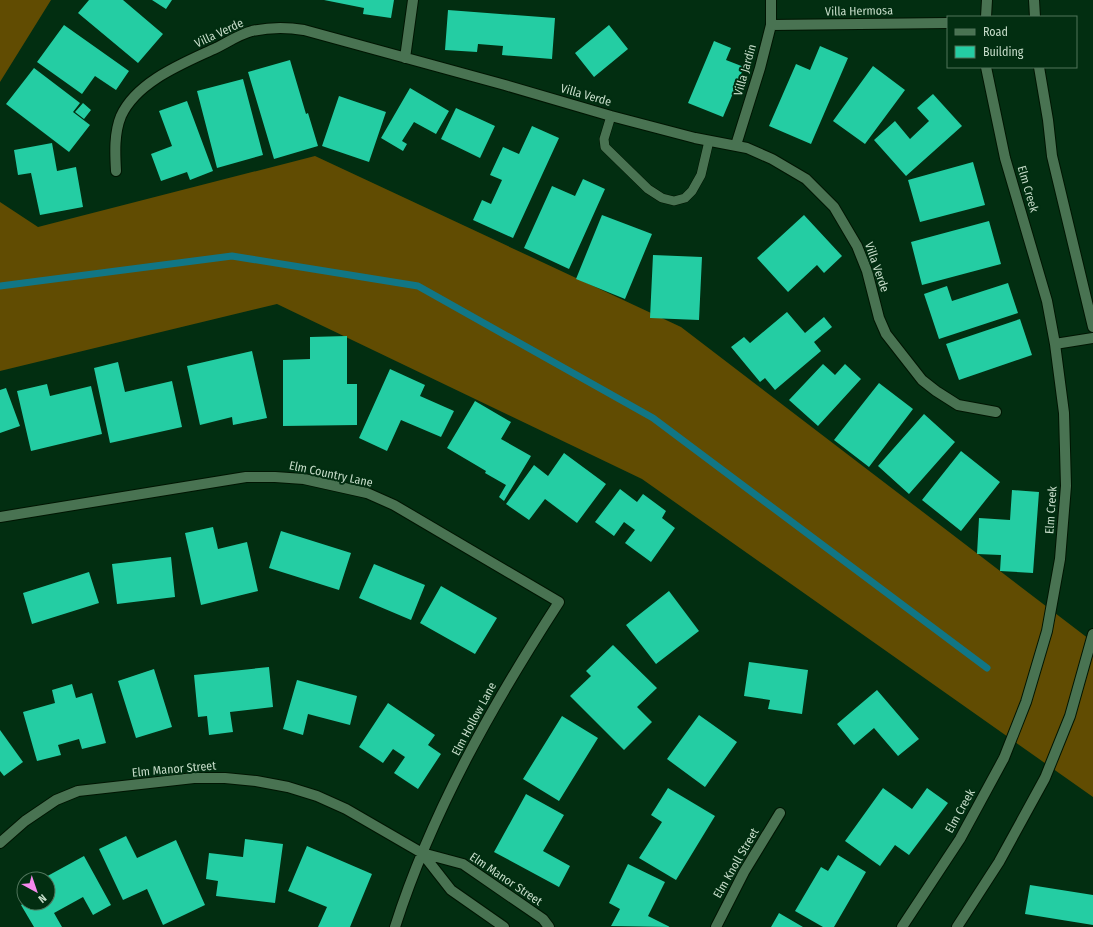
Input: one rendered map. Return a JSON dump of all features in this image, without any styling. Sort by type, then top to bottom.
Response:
[{"type":"street","points":[[405,58],[413,0]]},
{"type":"street","name":"Villa Jardin","points":[[736,145],[760,68],[771,25],[771,0]]},
{"type":"street","points":[[986,16],[987,0]]},
{"type":"street","points":[[1034,0],[1035,16]]},
{"type":"street","name":"Villa Hermosa","points":[[771,25],[947,23]]},
{"type":"street","name":"Villa Verde","points":[[116,170],[115,141],[121,116],[134,97],[153,80],[168,70],[251,32],[272,28],[299,29],[505,85],[611,116],[708,140],[736,145],[772,159],[806,179],[834,207],[857,246],[867,271],[879,318],[886,334],[922,380],[958,405],[996,412]]},
{"type":"street","name":"Elm Creek","points":[[902,927],[960,839],[1004,758],[1026,702],[1047,631],[1060,559],[1066,486],[1064,412],[1055,344],[1047,301],[1006,158],[986,68]]},
{"type":"street","points":[[1039,68],[1048,120],[1052,156],[1093,327]]},
{"type":"street","points":[[1055,344],[1093,338]]},
{"type":"street","name":"Elm Country Lane","points":[[0,517],[246,477],[304,479],[367,493],[394,504],[559,602]]},
{"type":"street","name":"Elm Hollow Lane","points":[[396,927],[433,826],[479,735],[526,653],[559,602]]},
{"type":"street","points":[[957,927],[999,862],[1045,778],[1070,716],[1093,634]]},
{"type":"street","name":"Elm Manor Street","points":[[0,843],[25,820],[56,800],[78,791],[194,778],[225,778],[264,782],[288,787],[317,796],[346,809],[422,853],[463,864],[542,919],[549,927]]},
{"type":"street","name":"Elm Knoll Street","points":[[716,927],[744,872],[780,814]]},
{"type":"street","name":"Elm Manor Street","points":[[422,853],[451,890],[504,927]]},
{"type":"lane","points":[[611,116],[604,139],[605,147],[648,189],[662,198],[674,201],[685,198],[692,191],[701,175],[708,140]]},
{"type":"shaded area","points":[[0,0],[51,0],[0,82]]},
{"type":"shaded area","points":[[315,156],[681,327],[1093,642],[1093,797],[642,479],[277,304],[0,371],[0,202],[38,227]]},
{"type":"building","points":[[89,0],[123,0],[163,34],[138,63],[78,13]]},
{"type":"building","points":[[152,0],[172,0],[166,9]]},
{"type":"building","points":[[324,0],[394,0],[391,18],[363,14],[364,8]]},
{"type":"building","points":[[448,10],[555,18],[552,59],[502,55],[503,46],[478,44],[477,52],[445,50]]},
{"type":"building","points":[[64,25],[129,71],[116,90],[95,76],[82,94],[37,62]]},
{"type":"building","points":[[609,25],[628,49],[594,77],[575,53]]},
{"type":"building","points":[[714,41],[731,48],[726,60],[744,67],[723,117],[688,103]]},
{"type":"building","points":[[820,46],[848,58],[811,144],[769,126],[796,64],[810,70]]},
{"type":"building","points":[[290,60],[306,114],[308,113],[318,146],[274,159],[248,72]]},
{"type":"building","points":[[873,66],[905,90],[865,144],[833,121]]},
{"type":"building","points":[[34,68],[80,103],[73,112],[90,125],[69,152],[6,104]]},
{"type":"building","points":[[243,79],[263,155],[217,168],[197,91]]},
{"type":"building","points":[[410,88],[449,111],[436,134],[414,122],[402,141],[407,144],[403,151],[381,138]]},
{"type":"building","points":[[933,94],[962,126],[906,176],[874,140],[895,121],[910,139],[929,121],[917,108]]},
{"type":"building","points":[[339,96],[386,112],[369,162],[322,146]]},
{"type":"building","points":[[187,101],[213,171],[190,180],[187,172],[161,181],[151,154],[172,146],[159,111]]},
{"type":"building","points":[[83,103],[91,110],[84,119],[75,112]]},
{"type":"building","points":[[456,108],[495,126],[480,158],[441,139]]},
{"type":"building","points":[[532,126],[559,138],[513,238],[473,220],[482,200],[491,204],[502,180],[490,175],[503,147],[519,154]]},
{"type":"building","points":[[52,143],[57,171],[76,167],[83,207],[40,215],[31,173],[18,175],[14,150]]},
{"type":"building","points":[[973,162],[985,205],[920,222],[908,180]]},
{"type":"building","points":[[583,179],[605,189],[569,269],[524,248],[552,186],[575,196]]},
{"type":"building","points":[[602,215],[652,234],[625,299],[576,279]]},
{"type":"building","points":[[804,215],[842,256],[824,273],[817,265],[788,292],[757,258]]},
{"type":"building","points":[[989,221],[1001,264],[922,285],[911,242]]},
{"type":"building","points":[[653,255],[702,257],[699,320],[650,318]]},
{"type":"building","points":[[1008,283],[1018,313],[939,339],[924,294],[947,286],[952,301]]},
{"type":"building","points":[[787,312],[805,333],[824,317],[832,327],[814,342],[821,351],[775,390],[765,378],[760,382],[731,347],[744,337],[750,343]]},
{"type":"building","points":[[1020,319],[1032,355],[959,380],[946,344]]},
{"type":"building","points":[[347,336],[347,384],[357,384],[357,425],[283,426],[283,360],[310,359],[310,337]]},
{"type":"building","points":[[252,351],[267,418],[233,425],[232,417],[200,425],[187,366]]},
{"type":"building","points":[[118,362],[125,392],[172,381],[182,427],[110,443],[94,368]]},
{"type":"building","points":[[823,364],[835,375],[845,364],[861,379],[818,426],[789,400]]},
{"type":"building","points":[[390,369],[425,385],[420,396],[454,411],[441,437],[401,420],[387,451],[359,438]]},
{"type":"building","points":[[879,383],[913,409],[869,467],[834,440]]},
{"type":"building","points":[[47,384],[50,396],[91,386],[102,434],[31,451],[17,391]]},
{"type":"building","points":[[6,388],[20,426],[0,433],[0,390]]},
{"type":"building","points":[[475,401],[511,422],[501,439],[531,456],[504,501],[499,497],[506,485],[485,473],[486,471],[447,448]]},
{"type":"building","points":[[924,414],[955,442],[909,494],[878,466]]},
{"type":"building","points":[[961,451],[1000,482],[961,531],[922,500]]},
{"type":"building","points":[[564,453],[606,484],[577,523],[545,499],[529,520],[506,504],[534,465],[548,476]]},
{"type":"building","points":[[620,489],[637,502],[643,494],[666,511],[662,518],[675,528],[651,562],[625,543],[635,530],[624,522],[614,536],[595,522]]},
{"type":"building","points":[[1012,490],[1039,492],[1033,573],[1000,571],[1001,555],[977,554],[979,518],[1010,520]]},
{"type":"building","points":[[213,527],[218,549],[247,542],[258,591],[201,605],[185,533]]},
{"type":"building","points":[[281,531],[351,553],[339,590],[269,568]]},
{"type":"building","points":[[171,557],[175,597],[117,604],[112,564]]},
{"type":"building","points":[[374,564],[425,585],[411,620],[359,598]]},
{"type":"building","points":[[89,572],[99,603],[32,624],[23,593]]},
{"type":"building","points":[[441,586],[497,618],[475,654],[420,623]]},
{"type":"building","points":[[669,591],[699,631],[656,664],[626,625]]},
{"type":"building","points":[[613,645],[657,688],[637,707],[652,722],[624,750],[570,696],[591,676],[586,671]]},
{"type":"building","points":[[749,662],[808,670],[802,714],[768,709],[770,700],[744,696]]},
{"type":"building","points":[[269,667],[273,707],[230,712],[233,732],[209,735],[207,716],[198,717],[194,675]]},
{"type":"building","points":[[154,669],[172,727],[136,738],[118,681]]},
{"type":"building","points":[[297,680],[357,696],[350,725],[308,714],[303,735],[283,729]]},
{"type":"building","points":[[72,684],[76,698],[92,693],[106,743],[82,749],[79,739],[58,745],[61,755],[37,761],[23,712],[55,703],[52,690]]},
{"type":"building","points":[[877,690],[919,739],[898,756],[874,728],[854,745],[837,724]]},
{"type":"building","points":[[388,703],[435,735],[428,745],[441,754],[418,789],[394,773],[405,757],[393,749],[383,763],[359,747]]},
{"type":"building","points":[[699,715],[737,742],[705,787],[667,759]]},
{"type":"building","points":[[562,716],[598,738],[559,801],[523,779]]},
{"type":"building","points":[[0,730],[23,762],[4,776],[0,771]]},
{"type":"building","points":[[668,788],[715,816],[676,880],[639,858],[662,822],[651,815]]},
{"type":"building","points":[[883,788],[912,809],[927,788],[948,803],[909,855],[895,845],[880,866],[845,841]]},
{"type":"building","points":[[526,794],[564,815],[543,851],[570,866],[559,887],[494,852]]},
{"type":"building","points":[[126,836],[137,858],[176,840],[205,905],[163,925],[147,889],[123,900],[99,849]]},
{"type":"building","points":[[245,839],[283,844],[275,903],[216,896],[218,881],[206,879],[209,853],[243,857]]},
{"type":"building","points":[[307,846],[372,874],[350,927],[318,927],[327,907],[288,891]]},
{"type":"building","points":[[838,855],[866,872],[834,927],[823,927],[795,911],[821,867],[828,871]]},
{"type":"building","points":[[84,856],[111,905],[93,915],[83,897],[54,913],[62,927],[34,927],[25,911],[56,911],[56,871]]},
{"type":"building","points":[[628,864],[665,882],[648,916],[670,927],[611,926],[620,909],[609,903]]},
{"type":"building","points":[[1030,885],[1093,895],[1093,925],[1025,914]]},
{"type":"building","points":[[779,913],[803,927],[771,927]]},
{"type":"waterway","points":[[0,286],[232,256],[418,286],[653,418],[987,668]]}]
